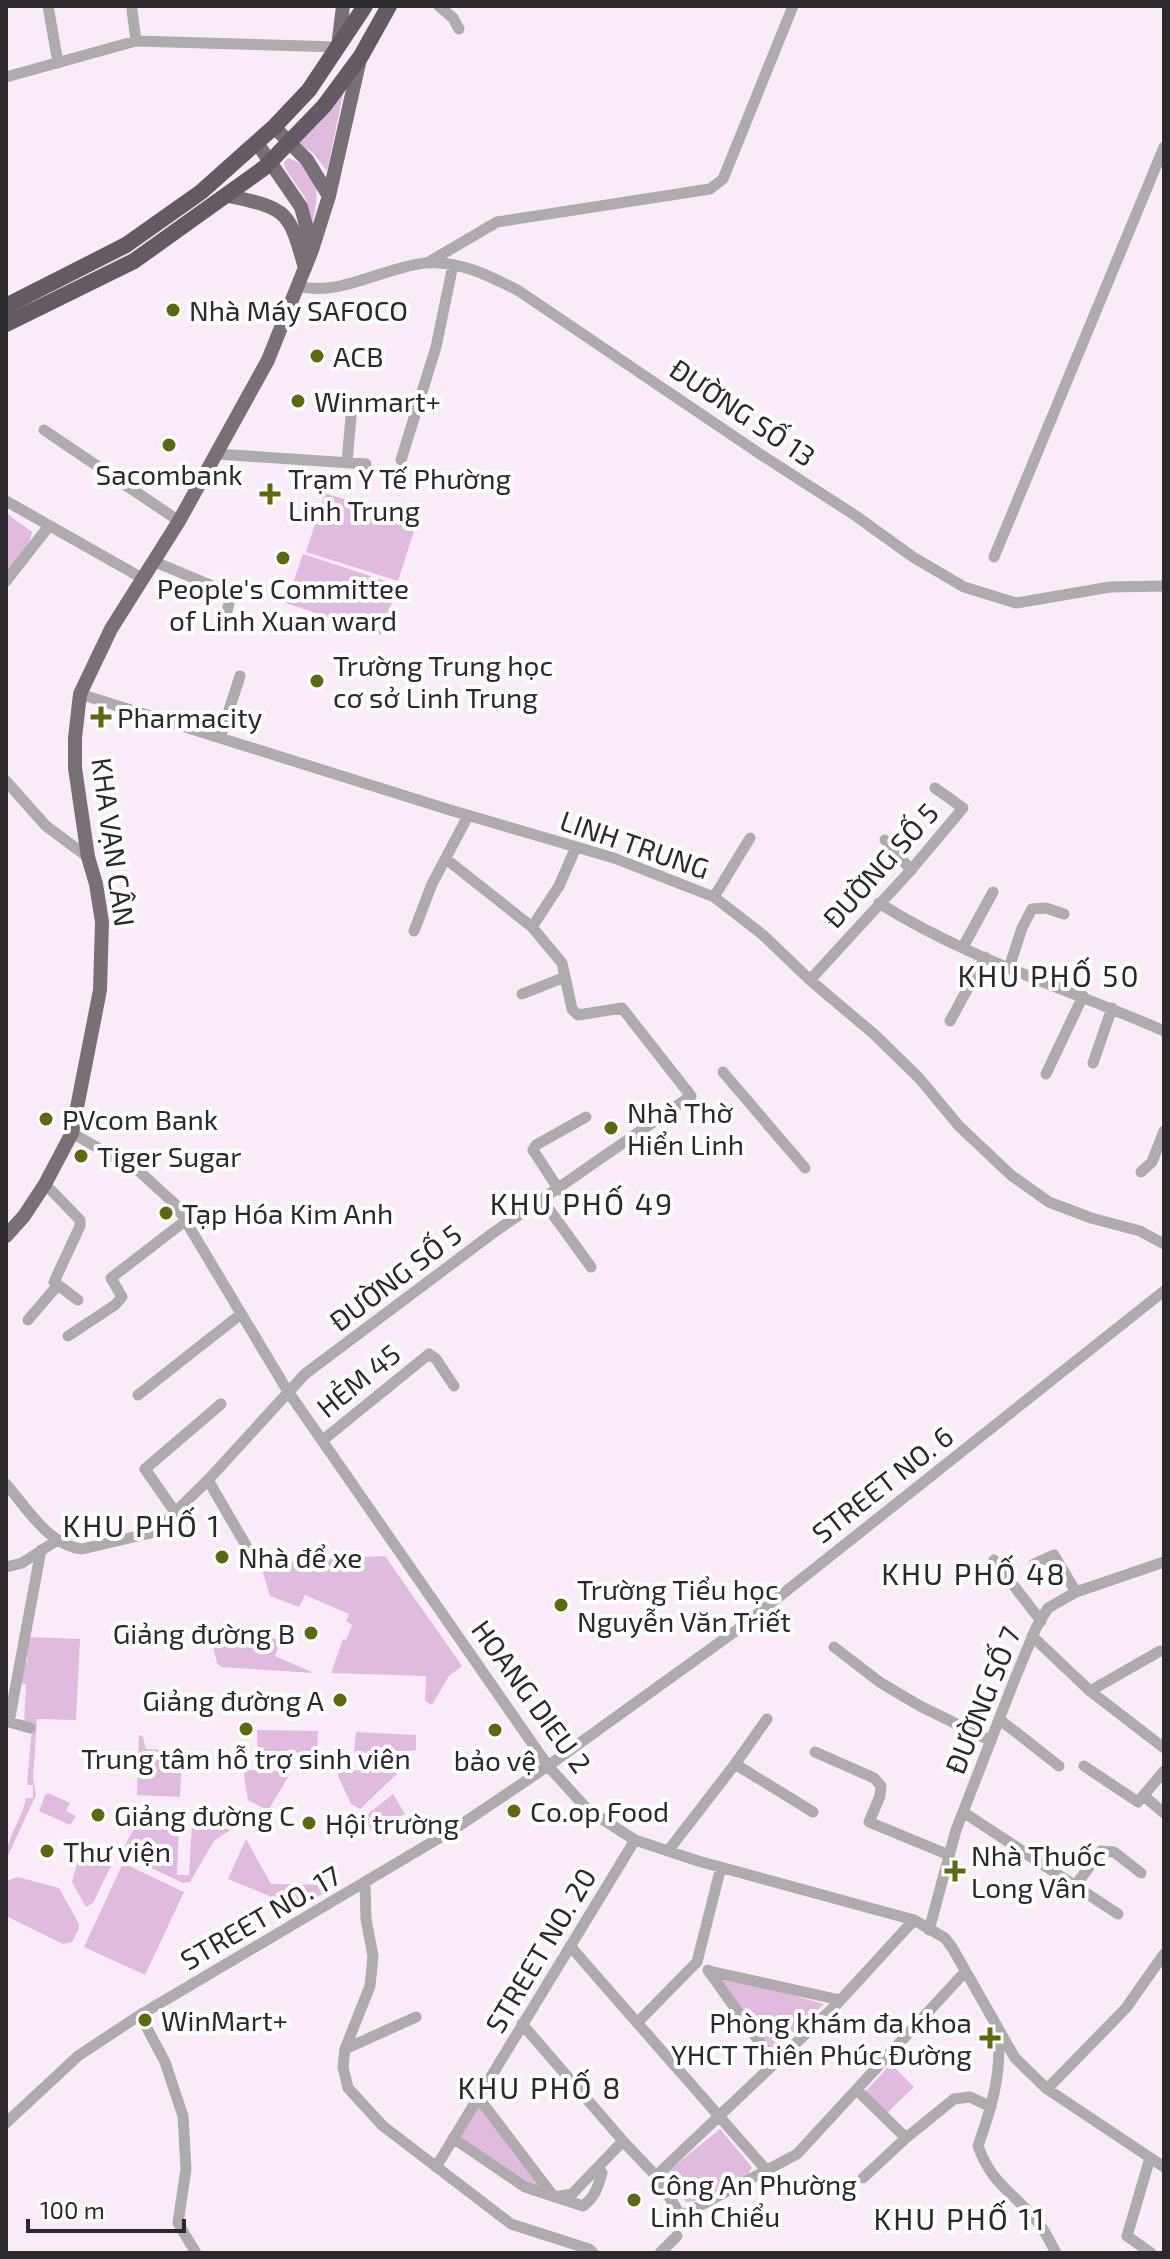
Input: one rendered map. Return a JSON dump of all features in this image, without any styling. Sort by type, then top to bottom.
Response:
[{"type":"highway","points":[[6,306],[126,245],[201,192],[274,127],[309,90],[365,6]]},
{"type":"highway","points":[[6,324],[134,261],[228,196],[269,163],[324,106],[361,56],[389,6]]},
{"type":"main road","points":[[338,47],[343,6]]},
{"type":"main road","name":"KHA VẠN CÂN","points":[[6,1236],[24,1216],[45,1184],[72,1133],[100,990],[102,922],[88,857],[75,768],[80,694],[111,629],[179,521],[268,360],[312,250],[329,196],[361,56]]},
{"type":"main road","points":[[274,127],[314,170],[329,196]]},
{"type":"main road","points":[[257,143],[301,207],[312,250]]},
{"type":"main road","points":[[228,196],[261,202],[281,211],[290,221],[305,268]]},
{"type":"street","points":[[48,6],[58,63]]},
{"type":"street","points":[[439,6],[453,18],[459,29]]},
{"type":"street","points":[[426,263],[497,222],[710,189],[723,179],[793,6]]},
{"type":"street","points":[[132,10],[136,41]]},
{"type":"street","points":[[6,77],[136,41],[338,47]]},
{"type":"street","points":[[994,557],[1164,147]]},
{"type":"street","name":"ĐƯỜNG SỐ 13","points":[[297,286],[324,289],[426,263],[453,265],[484,273],[519,291],[913,557],[964,587],[1016,603],[1110,587],[1164,586]]},
{"type":"street","points":[[401,460],[436,347],[453,265]]},
{"type":"street","points":[[347,462],[351,417]]},
{"type":"street","points":[[44,430],[179,521]]},
{"type":"street","points":[[217,454],[366,464]]},
{"type":"street","points":[[6,501],[142,578]]},
{"type":"street","points":[[6,581],[49,526]]},
{"type":"street","points":[[153,561],[227,592],[230,599],[226,615]]},
{"type":"street","points":[[220,738],[240,676]]},
{"type":"street","name":"LINH TRUNG","points":[[80,694],[468,816],[614,858],[714,897],[763,935],[875,1035],[919,1078],[959,1126],[1012,1176],[1049,1202],[1091,1218],[1140,1231],[1164,1244]]},
{"type":"street","points":[[6,781],[46,826],[88,857]]},
{"type":"street","name":"ĐƯỜNG SỐ 5","points":[[810,980],[963,808],[935,788]]},
{"type":"street","points":[[414,931],[432,884],[468,816]]},
{"type":"street","points":[[714,897],[750,838]]},
{"type":"street","points":[[885,840],[911,870]]},
{"type":"street","points":[[532,927],[559,886],[576,847]]},
{"type":"street","points":[[446,859],[532,927],[562,963],[565,977],[522,994]]},
{"type":"street","points":[[963,947],[993,892]]},
{"type":"street","points":[[879,903],[911,924],[1164,1031]]},
{"type":"street","points":[[1009,968],[1022,928],[1032,909],[1046,908],[1064,914]]},
{"type":"street","points":[[950,1021],[985,957]]},
{"type":"street","name":"ĐƯỜNG SỐ 5","points":[[56,1541],[70,1548],[82,1549],[155,1532],[208,1480],[287,1390],[305,1374],[493,1233],[691,1096],[622,1008],[578,1015],[572,1009],[565,977]]},
{"type":"street","points":[[1046,1074],[1083,996]]},
{"type":"street","points":[[1093,1063],[1112,1008]]},
{"type":"street","points":[[723,1072],[805,1168]]},
{"type":"street","points":[[559,1190],[533,1150],[536,1145],[586,1117]]},
{"type":"street","points":[[1141,1172],[1152,1162],[1164,1131]]},
{"type":"street","name":"HOANG DIEU 2","points":[[72,1133],[140,1172],[176,1205],[287,1390],[548,1766],[588,1810],[635,1840],[914,1920],[945,1938],[1015,2058],[1047,2089],[1164,2167]]},
{"type":"street","points":[[45,1184],[80,1220],[54,1282],[78,1300]]},
{"type":"street","points":[[543,1201],[591,1267]]},
{"type":"street","points":[[68,1336],[122,1297],[111,1278],[185,1221]]},
{"type":"street","points":[[28,1320],[57,1286]]},
{"type":"street","name":"STREET NO. 6","points":[[548,1766],[741,1627],[1164,1291]]},
{"type":"street","points":[[138,1395],[241,1314]]},
{"type":"street","name":"HẺM 45","points":[[323,1440],[429,1354],[436,1359],[454,1386]]},
{"type":"street","points":[[175,1512],[145,1469],[221,1404]]},
{"type":"street","points":[[208,1480],[251,1554]]},
{"type":"street","points":[[6,1484],[56,1541],[22,1563],[6,1567]]},
{"type":"street","points":[[30,1728],[9,1722],[41,1550]]},
{"type":"street","points":[[1034,1564],[1054,1555],[1076,1592]]},
{"type":"street","points":[[994,1560],[1041,1621]]},
{"type":"street","name":"ĐƯỜNG SỐ 7","points":[[929,1930],[963,1812],[1032,1636],[1048,1608],[1076,1592],[1164,1562]]},
{"type":"street","points":[[1032,1636],[1090,1691],[1164,1748]]},
{"type":"street","points":[[834,1647],[881,1683],[991,1741]]},
{"type":"street","points":[[1090,1691],[1160,1651]]},
{"type":"street","points":[[668,1851],[767,1719]]},
{"type":"street","points":[[999,1719],[1059,1766]]},
{"type":"street","points":[[815,1752],[874,1778],[881,1786],[869,1822],[949,1855]]},
{"type":"street","points":[[735,1764],[813,1812]]},
{"type":"street","name":"STREET NO. 17","points":[[6,2123],[78,2056],[140,2015],[365,1884],[548,1766]]},
{"type":"street","points":[[1084,1766],[1138,1802],[1164,1771]]},
{"type":"street","points":[[1145,1797],[1164,1813]]},
{"type":"street","points":[[963,1812],[1118,1914]]},
{"type":"street","name":"STREET NO. 20","points":[[436,2167],[635,1840]]},
{"type":"street","points":[[1075,1886],[1101,1851],[1114,1852],[1141,1873]]},
{"type":"street","points":[[637,2023],[697,1962],[721,1867]]},
{"type":"street","points":[[365,1884],[366,1919],[373,1956],[370,1986],[345,2049],[343,2067],[348,2088],[383,2126],[511,2224],[589,2249],[593,2253]]},
{"type":"street","points":[[656,2176],[840,2000],[914,1920]]},
{"type":"street","points":[[570,1946],[767,2171]]},
{"type":"street","points":[[1047,2089],[1126,2008],[1164,1954]]},
{"type":"street","points":[[697,1962],[709,1971],[775,2064]]},
{"type":"street","points":[[709,1971],[840,2000]]},
{"type":"street","points":[[522,2024],[656,2176],[681,2216],[700,2203],[797,2154],[965,1972]]},
{"type":"street","points":[[140,2015],[165,2062],[183,2116],[186,2169],[178,2223],[196,2253]]},
{"type":"street","points":[[345,2049],[416,2017]]},
{"type":"street","points":[[997,2030],[1000,2059],[991,2107],[978,2146],[983,2161],[1002,2188],[1035,2219],[1056,2253]]},
{"type":"street","points":[[857,2090],[906,2138]]},
{"type":"street","points":[[478,2097],[554,2197]]},
{"type":"street","points":[[863,2178],[954,2099],[970,2097],[991,2107]]},
{"type":"street","points":[[453,2138],[525,2187],[583,2206],[592,2199],[602,2173],[598,2167]]},
{"type":"street","points":[[554,2197],[572,2194],[623,2141]]},
{"type":"street","points":[[1150,2158],[1127,2236],[1151,2253]]},
{"type":"street","points":[[660,2253],[677,2236]]},
{"type":"shaded area","points":[[345,85],[327,171],[313,153],[298,143]]},
{"type":"shaded area","points":[[288,158],[300,163],[313,177],[317,195],[312,226],[306,199],[285,168],[284,162]]},
{"type":"shaded area","points":[[325,493],[417,522],[398,581],[306,552]]},
{"type":"shaded area","points":[[6,513],[32,532],[23,555],[6,571]]},
{"type":"shaded area","points":[[303,554],[398,585],[381,635],[286,603]]},
{"type":"shaded area","points":[[385,1556],[462,1666],[449,1676],[432,1705],[425,1701],[426,1676],[331,1673],[343,1639],[346,1640],[352,1625],[346,1621],[349,1614],[305,1595],[299,1607],[270,1596],[263,1573],[264,1563]]},
{"type":"shaded area","points":[[210,1633],[259,1633],[281,1641],[275,1656],[314,1673],[221,1667],[217,1663]]},
{"type":"shaded area","points":[[28,1637],[80,1639],[76,1720],[37,1719],[33,1779],[36,1795],[6,1860],[26,1798],[33,1798],[33,1785],[27,1785],[32,1726],[24,1723],[26,1684],[18,1683],[22,1663],[27,1662]]},
{"type":"shaded area","points":[[257,1730],[318,1731],[317,1753],[258,1751]]},
{"type":"shaded area","points":[[356,1732],[416,1735],[416,1750],[354,1753]]},
{"type":"shaded area","points":[[139,1735],[143,1737],[146,1749],[182,1751],[180,1797],[137,1795]]},
{"type":"shaded area","points":[[243,1770],[287,1771],[290,1774],[269,1809],[265,1809],[248,1800]]},
{"type":"shaded area","points":[[338,1771],[395,1771],[397,1774],[360,1809],[351,1804],[338,1776]]},
{"type":"shaded area","points":[[48,1793],[70,1803],[66,1811],[76,1816],[70,1825],[39,1811]]},
{"type":"shaded area","points":[[393,1794],[405,1814],[372,1832],[366,1820],[368,1814]]},
{"type":"shaded area","points":[[146,1807],[146,1822],[179,1824],[177,1875],[189,1875],[192,1824],[227,1826],[228,1809],[236,1812],[238,1825],[214,1841],[190,1882],[183,1883],[130,1858],[125,1852],[125,1845]]},
{"type":"shaded area","points":[[246,1839],[271,1884],[337,1885],[298,1908],[228,1879]]},
{"type":"shaded area","points":[[89,1855],[108,1858],[111,1866],[93,1903],[86,1907],[72,1882],[78,1859]]},
{"type":"shaded area","points":[[123,1863],[184,1892],[145,1975],[84,1947]]},
{"type":"shaded area","points":[[18,1877],[59,1888],[79,1924],[72,1942],[63,1944],[6,1916],[6,1881]]},
{"type":"shaded area","points":[[709,1971],[824,2004],[770,2053]]},
{"type":"shaded area","points":[[891,2064],[914,2087],[886,2114],[865,2092]]},
{"type":"shaded area","points":[[477,2104],[548,2192],[527,2185],[460,2136]]},
{"type":"shaded area","points":[[720,2129],[752,2167],[748,2175],[697,2201],[686,2202],[667,2175],[668,2171]]},
{"type":"place","name":"Nhà Máy SAFOCO","points":[[173,310]]},
{"type":"place","name":"ACB","points":[[317,356]]},
{"type":"place","name":"Winmart+","points":[[298,401]]},
{"type":"place","name":"Sacombank","points":[[169,445]]},
{"type":"place","name":"Trạm Y Tế Phường Linh Trung","points":[[270,494]]},
{"type":"place","name":"People's Committee of Linh Xuan ward","points":[[283,558]]},
{"type":"place","name":"Trường Trung học cơ sở Linh Trung","points":[[317,681]]},
{"type":"place","name":"Pharmacity","points":[[101,717]]},
{"type":"place","name":"PVcom Bank","points":[[46,1119]]},
{"type":"place","name":"Nhà Thờ Hiển Linh","points":[[611,1128]]},
{"type":"place","name":"Tiger Sugar","points":[[81,1156]]},
{"type":"place","name":"Tạp Hóa Kim Anh","points":[[166,1213]]},
{"type":"place","name":"Nhà để xe","points":[[222,1557]]},
{"type":"place","name":"Trường Tiểu học Nguyễn Văn Triết","points":[[561,1605]]},
{"type":"place","name":"Giảng đường B","points":[[311,1633]]},
{"type":"place","name":"Giảng đường A","points":[[340,1700]]},
{"type":"place","name":"Trung tâm hỗ trợ sinh viên","points":[[246,1729]]},
{"type":"place","name":"bảo vệ","points":[[495,1730]]},
{"type":"place","name":"Co.op Food","points":[[514,1811]]},
{"type":"place","name":"Giảng đường C","points":[[98,1815]]},
{"type":"place","name":"Hội trường","points":[[309,1823]]},
{"type":"place","name":"Thư viện","points":[[47,1851]]},
{"type":"place","name":"Nhà Thuốc Long Vân","points":[[955,1871]]},
{"type":"place","name":"WinMart+","points":[[145,2020]]},
{"type":"place","name":"Phòng khám đa khoa YHCT Thiên Phúc Đường","points":[[990,2038]]},
{"type":"place","name":"Công An Phường Linh Chiểu","points":[[634,2200]]},
{"type":"district","name":"KHU PHỐ 50","points":[[1049,975]]},
{"type":"district","name":"KHU PHỐ 49","points":[[582,1203]]},
{"type":"district","name":"KHU PHỐ 1","points":[[142,1525]]},
{"type":"district","name":"KHU PHỐ 48","points":[[974,1573]]},
{"type":"district","name":"KHU PHỐ 8","points":[[540,2087]]},
{"type":"district","name":"KHU PHỐ 11","points":[[960,2218]]}]
